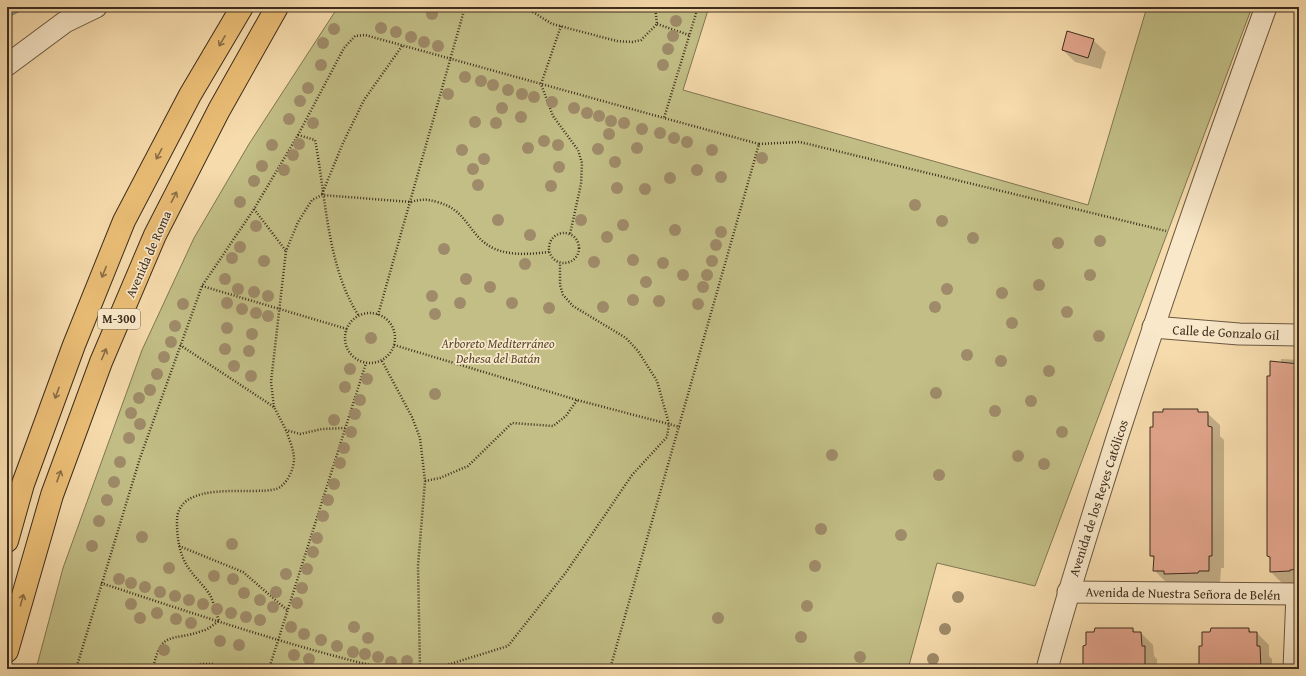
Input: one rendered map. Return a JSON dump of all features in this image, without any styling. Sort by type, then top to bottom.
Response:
[{"type":"main road","name":"M-300","points":[[7,541],[23,484],[74,345],[124,221],[190,95],[242,7]]},
{"type":"main road","name":"Avenida de Roma","points":[[7,651],[52,495],[101,362],[155,235],[219,110],[277,7]]},
{"type":"street","points":[[7,65],[66,22],[96,7]]},
{"type":"street","name":"Avenida de los Reyes Católicos","points":[[1047,669],[1068,592],[1153,327],[1266,7]]},
{"type":"street","name":"Calle de Gonzalo Gil","points":[[1153,327],[1239,334],[1299,336]]},
{"type":"street","name":"Avenida de Nuestra Señora de Belén","points":[[1068,592],[1298,594]]},
{"type":"street","points":[[1294,669],[1298,594]]},
{"type":"path","points":[[378,315],[465,7]]},
{"type":"path","points":[[529,7],[533,12],[552,24],[617,41],[632,42],[641,40],[657,24]]},
{"type":"path","points":[[655,7],[657,24]]},
{"type":"path","points":[[664,118],[698,7]]},
{"type":"path","points":[[657,24],[689,35]]},
{"type":"path","points":[[561,26],[541,84],[553,116],[578,150],[582,163],[581,184],[570,234]]},
{"type":"path","points":[[76,669],[140,458],[202,286],[254,209],[298,135],[344,48],[355,36],[365,36],[759,144],[800,142],[1184,236]]},
{"type":"path","points":[[322,195],[343,143],[364,100],[402,46]]},
{"type":"path","points":[[298,135],[315,140],[322,195],[339,277],[351,305],[359,316]]},
{"type":"path","points":[[610,669],[680,427],[759,144]]},
{"type":"path","points":[[219,621],[211,597],[202,583],[186,564],[179,545],[176,520],[180,507],[193,498],[217,491],[276,489],[284,483],[293,468],[294,459],[286,430],[274,407],[271,382],[286,251],[298,222],[312,200],[322,195],[411,202],[424,199],[449,205],[462,215],[476,236],[494,249],[511,254],[549,252]]},
{"type":"path","points":[[254,209],[286,251]]},
{"type":"path","points":[[560,233],[570,234],[574,237],[578,246],[577,255],[569,262],[555,261],[549,252],[549,243],[552,238],[560,233]]},
{"type":"path","points":[[434,669],[508,646],[567,571],[632,476],[667,437],[669,424],[657,382],[638,351],[626,338],[573,306],[564,294],[560,285],[560,262]]},
{"type":"path","points":[[202,286],[347,329]]},
{"type":"path","points":[[365,314],[378,315],[390,323],[394,330],[394,345],[392,351],[382,361],[366,363],[353,357],[348,351],[345,336],[347,329],[354,319],[365,314]]},
{"type":"path","points":[[180,345],[274,407]]},
{"type":"path","points":[[394,345],[577,400],[680,427]]},
{"type":"path","points":[[382,361],[415,424],[420,438],[425,481],[418,566],[420,669]]},
{"type":"path","points":[[269,669],[366,363]]},
{"type":"path","points":[[425,481],[440,478],[468,466],[512,423],[553,426],[566,416],[577,400]]},
{"type":"path","points":[[286,430],[300,434],[322,429],[345,428]]},
{"type":"path","points":[[179,545],[243,572],[287,610]]},
{"type":"path","points":[[101,583],[278,640],[386,669]]},
{"type":"path","points":[[153,669],[157,651],[169,637],[203,631],[219,621]]},
{"type":"path","points":[[189,669],[201,664],[213,664],[218,669]]},
{"type":"green space","name":"Arboreto Mediterráneo Dehesa del Batán","points":[[338,7],[709,7],[683,90],[1088,205],[1147,7],[1252,7],[1035,586],[937,563],[908,669],[36,669],[63,568],[142,350],[194,238],[249,144]]},
{"type":"shaded area","points":[[7,7],[27,7],[7,18]]},
{"type":"building","points":[[1067,31],[1094,39],[1088,58],[1062,50]]},
{"type":"building","points":[[1270,361],[1299,364],[1299,569],[1270,572],[1270,557],[1267,556],[1267,376],[1270,376]]},
{"type":"building","points":[[1163,409],[1198,409],[1198,412],[1208,412],[1208,426],[1212,427],[1212,556],[1209,556],[1209,571],[1199,571],[1198,573],[1164,574],[1164,571],[1153,571],[1154,556],[1150,556],[1150,427],[1153,427],[1153,412],[1163,412]]},
{"type":"building","points":[[1095,628],[1133,628],[1133,632],[1141,632],[1142,646],[1145,646],[1145,669],[1083,669],[1083,646],[1086,645],[1086,632],[1094,632]]},
{"type":"building","points":[[1211,628],[1249,628],[1249,632],[1257,632],[1257,646],[1260,646],[1261,669],[1199,669],[1199,646],[1202,646],[1202,632],[1210,632]]}]
